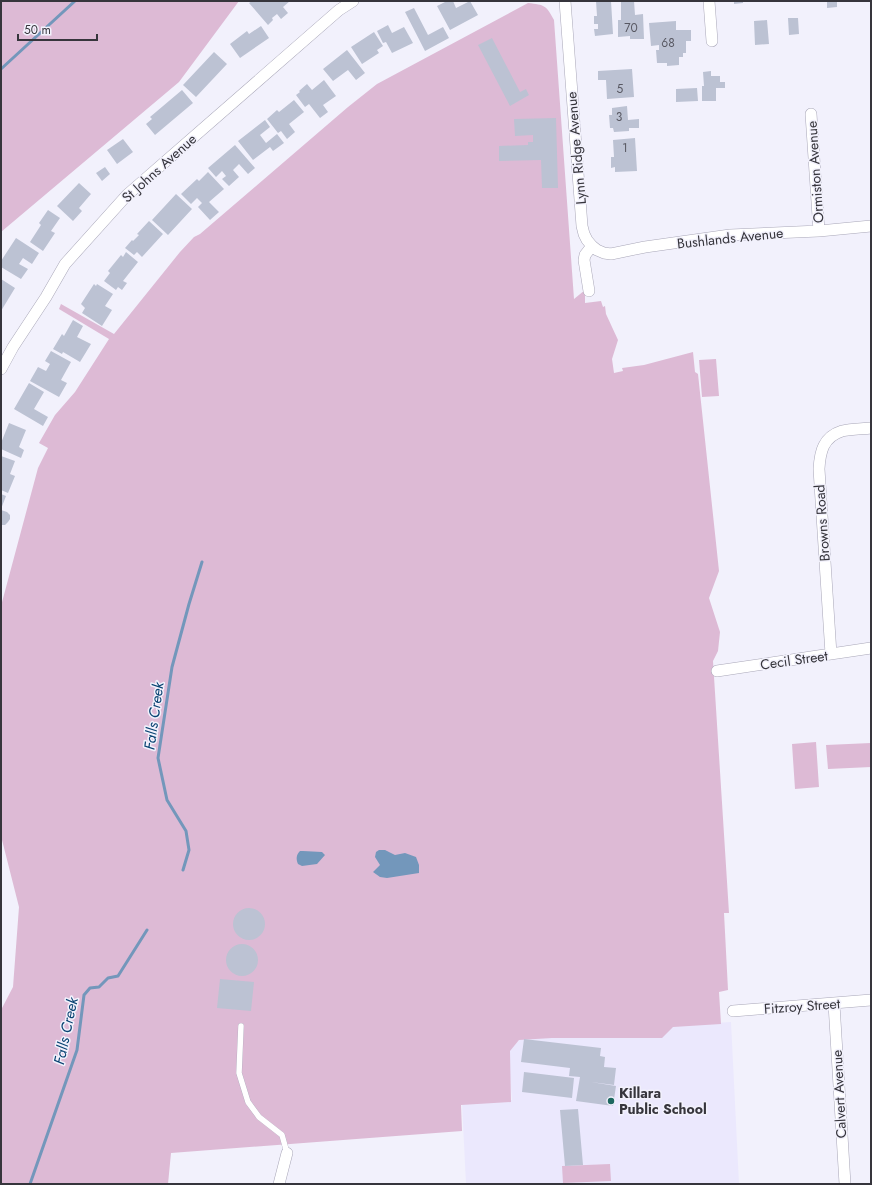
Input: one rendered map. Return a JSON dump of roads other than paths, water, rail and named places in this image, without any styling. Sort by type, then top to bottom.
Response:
[{"type":"street","name":"St Johns Avenue","points":[[1,369],[13,347],[66,264],[126,195],[339,10],[353,1]]},
{"type":"street","name":"Lynn Ridge Avenue","points":[[565,1],[582,226],[584,234],[592,246]]},
{"type":"street","points":[[709,1],[712,41]]},
{"type":"street","name":"Ormiston Avenue","points":[[811,114],[819,231]]},
{"type":"street","name":"Bushlands Avenue","points":[[592,246],[604,253],[611,254],[645,247],[730,235],[819,231],[871,226]]},
{"type":"street","points":[[589,290],[584,260],[585,255],[592,246]]},
{"type":"street","name":"Browns Road","points":[[831,654],[819,469],[820,456],[823,446],[831,438],[842,432],[871,428]]},
{"type":"street","name":"Cecil Street","points":[[717,671],[871,648]]},
{"type":"street","name":"Fitzroy Street","points":[[732,1011],[871,1000]]},
{"type":"street","name":"Calvert Avenue","points":[[834,1004],[845,1184]]},
{"type":"street","points":[[279,1184],[287,1153]]},
{"type":"lane","points":[[241,1026],[239,1073],[245,1095],[248,1102],[259,1117],[282,1135],[287,1153]]},
{"type":"water","points":[[379,850],[385,850],[395,855],[405,853],[416,857],[419,865],[419,873],[387,878],[380,877],[373,872],[380,865],[375,857],[376,852]]},
{"type":"water","points":[[300,851],[322,852],[325,855],[317,864],[302,866],[298,864],[297,860],[297,856]]},
{"type":"waterway","points":[[1,69],[75,1]]},
{"type":"waterway","name":"Falls Creek","points":[[183,870],[189,850],[186,831],[167,800],[158,758],[172,667],[202,562]]},
{"type":"waterway","name":"Falls Creek","points":[[30,1184],[77,1050],[84,995],[90,988],[99,987],[108,978],[118,976],[147,930]]},
{"type":"place","name":"Killara Public School","points":[[611,1101]]}]
